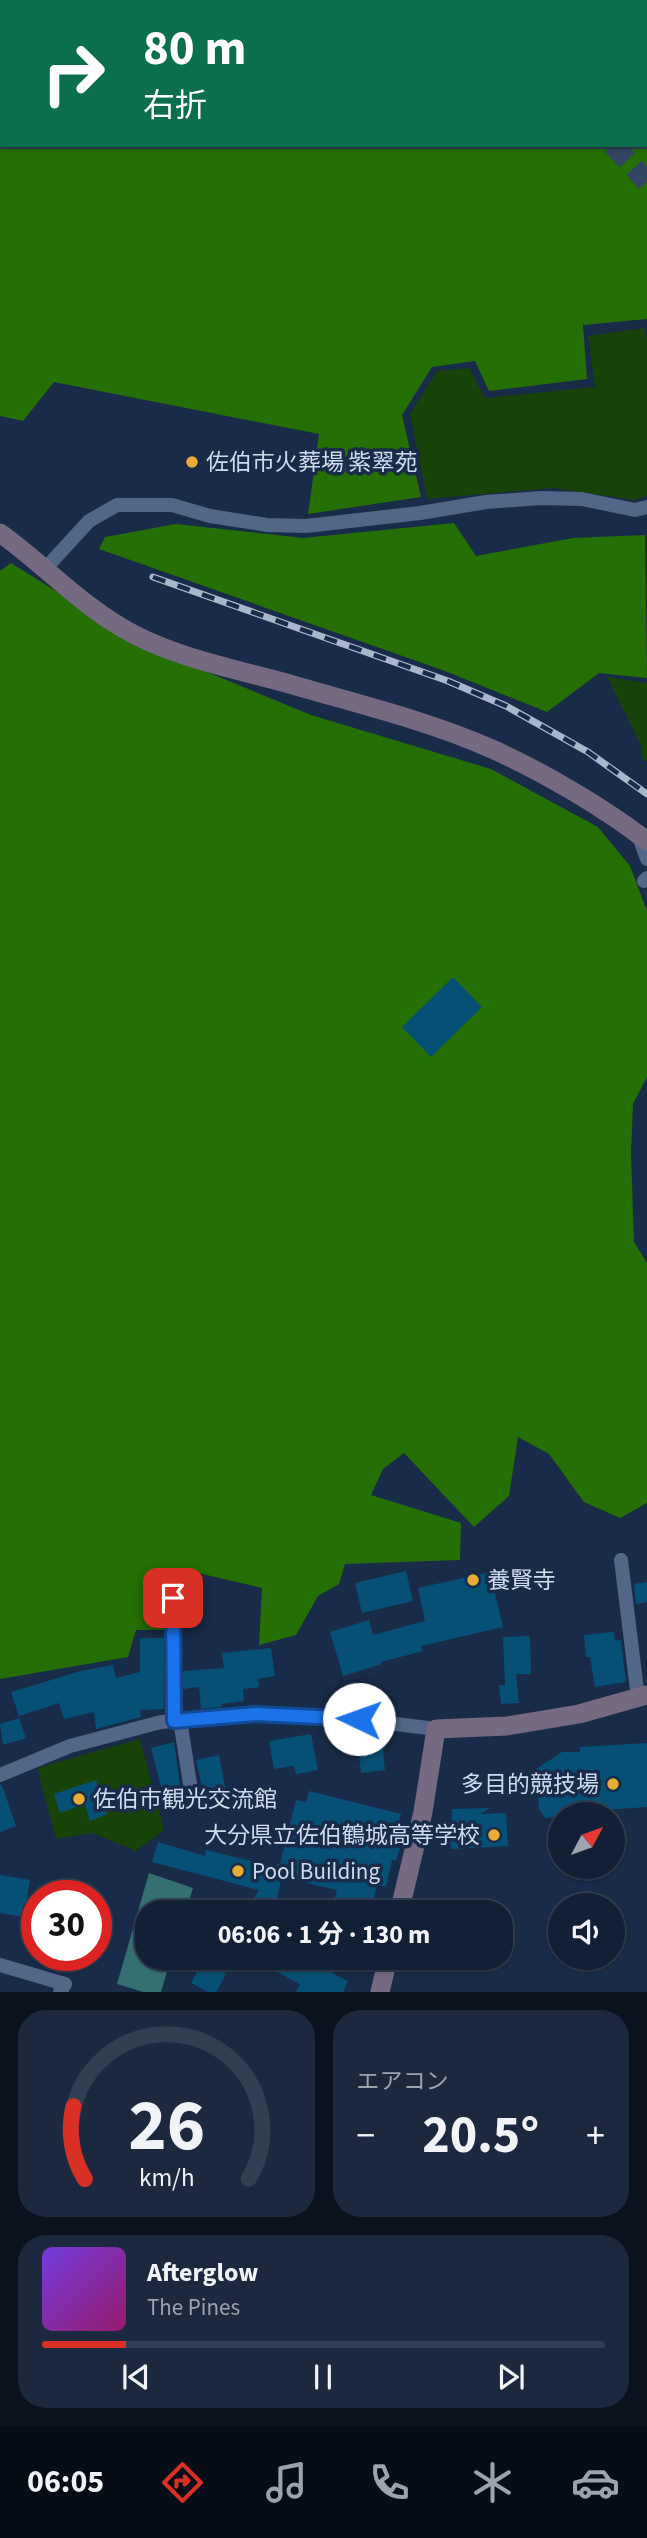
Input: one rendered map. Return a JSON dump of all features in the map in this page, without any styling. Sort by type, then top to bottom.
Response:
[{"type":"street","points":[[45,569],[89,521],[117,505],[172,505],[210,516],[267,525],[306,526],[420,513],[486,502],[541,498],[582,499],[635,510],[647,507]]},
{"type":"street","points":[[0,533],[93,610],[134,635],[175,653],[432,727],[491,749],[544,777],[643,837],[647,859]]},
{"type":"street","points":[[0,1775],[70,1746],[160,1722],[256,1714],[339,1717],[436,1729],[507,1726],[579,1714],[643,1697],[621,1560]]},
{"type":"street","points":[[173,1598],[177,1721],[191,1790]]},
{"type":"street","points":[[402,1900],[423,1812],[436,1729]]},
{"type":"street","points":[[0,1965],[65,1984],[60,1992]]},
{"type":"street","points":[[380,1992],[385,1970]]},
{"type":"green space","points":[[0,147],[647,147],[647,319],[583,325],[587,379],[489,391],[475,361],[432,367],[402,415],[421,497],[308,514],[319,434],[54,382],[23,421],[0,416]]},
{"type":"green space","points":[[644,328],[647,339],[647,496],[635,500],[553,488],[427,499],[410,414],[437,371],[469,368],[485,398],[595,387],[588,336]]},
{"type":"green space","points":[[454,523],[476,556],[573,538],[645,535],[647,678],[599,673],[547,712],[445,671],[99,549],[105,537],[176,524],[303,538]]},
{"type":"green space","points":[[11,563],[91,613],[185,663],[311,715],[491,769],[598,827],[630,866],[647,911],[647,1077],[633,1104],[631,1154],[634,1242],[647,1263],[647,1503],[620,1518],[584,1502],[549,1454],[518,1437],[509,1496],[474,1527],[404,1453],[383,1469],[371,1495],[461,1523],[460,1560],[345,1564],[339,1584],[318,1596],[296,1635],[259,1645],[262,1588],[198,1573],[170,1587],[167,1630],[136,1630],[128,1657],[0,1679],[0,571]]},
{"type":"green space","points":[[607,677],[647,683],[647,762],[641,757],[642,747]]},
{"type":"green space","points":[[140,1739],[164,1830],[136,1851],[93,1833],[56,1839],[37,1768]]},
{"type":"shaded area","points":[[149,1873],[193,1888],[189,1900],[141,1900]]},
{"type":"shaded area","points":[[135,1922],[135,1970],[167,1970],[161,1992],[143,1992],[117,1984]]},
{"type":"building","points":[[453,977],[482,1007],[431,1057],[402,1027]]},
{"type":"building","points":[[406,1571],[413,1601],[362,1613],[355,1583]]},
{"type":"building","points":[[490,1572],[503,1627],[421,1646],[423,1651],[343,1676],[330,1632],[369,1620],[373,1635],[425,1621],[418,1588]]},
{"type":"building","points":[[647,1582],[647,1602],[636,1604],[634,1584]]},
{"type":"building","points":[[614,1632],[615,1641],[621,1640],[626,1682],[595,1687],[590,1657],[586,1657],[584,1635]]},
{"type":"building","points":[[530,1636],[531,1674],[516,1674],[519,1703],[501,1704],[499,1685],[505,1685],[503,1637]]},
{"type":"building","points":[[140,1638],[164,1638],[164,1709],[140,1710],[141,1717],[96,1729],[94,1712],[64,1719],[59,1703],[19,1716],[11,1692],[81,1671],[113,1665],[116,1678],[140,1672]]},
{"type":"building","points":[[271,1648],[275,1676],[258,1679],[259,1687],[243,1689],[244,1701],[201,1709],[199,1687],[183,1689],[183,1671],[224,1668],[222,1653]]},
{"type":"building","points":[[19,1718],[26,1738],[3,1745],[0,1724]]},
{"type":"building","points":[[357,1732],[381,1732],[385,1770],[361,1773]]},
{"type":"building","points":[[311,1734],[318,1770],[296,1774],[294,1766],[274,1769],[269,1741]]},
{"type":"building","points":[[174,1742],[180,1785],[162,1790],[151,1748]]},
{"type":"building","name":"多目的競技場","points":[[647,1743],[647,1807],[625,1809],[625,1802],[548,1802],[548,1818],[545,1818],[539,1809],[536,1769],[562,1752],[580,1752],[580,1747]]},
{"type":"building","points":[[219,1755],[228,1802],[206,1806],[196,1760]]},
{"type":"building","name":"佐伯市観光交流館","points":[[96,1780],[107,1814],[90,1821],[85,1804],[60,1813],[54,1794]]},
{"type":"building","points":[[0,1785],[16,1826],[0,1832]]},
{"type":"building","points":[[309,1791],[401,1814],[393,1846],[400,1848],[396,1861],[392,1860],[386,1887],[377,1885],[373,1900],[334,1900],[337,1890],[282,1877],[276,1900],[253,1900],[259,1890],[152,1862],[158,1842],[205,1856],[206,1850],[276,1867],[280,1864],[296,1800],[306,1802]]},
{"type":"building","points":[[490,1808],[480,1814],[506,1813],[508,1846],[451,1849],[449,1825],[452,1824],[452,1809]]},
{"type":"building","points":[[0,1875],[30,1880],[21,1880],[21,1916],[0,1913]]},
{"type":"building","points":[[198,1970],[219,1970],[226,1974],[216,1992],[208,1992],[191,1983]]},
{"type":"building","points":[[273,1970],[334,1970],[332,1973],[348,1981],[343,1992],[296,1992],[300,1984]]},
{"type":"tunnel","points":[[615,147],[647,182]]},
{"type":"railway","points":[[153,577],[448,681],[506,706],[588,752],[647,794]]},
{"type":"place","name":"佐伯市火葬場 紫翠苑","points":[[192,462]]},
{"type":"place","name":"養賢寺","points":[[473,1580]]},
{"type":"place","name":"多目的競技場","points":[[613,1784]]},
{"type":"place","name":"佐伯市観光交流館","points":[[79,1799]]},
{"type":"place","name":"大分県立佐伯鶴城高等学校","points":[[494,1835]]},
{"type":"place","name":"Pool Building","points":[[238,1871]]},
{"type":"route","points":[[173,1598],[174,1721],[256,1714],[359,1719]]}]
